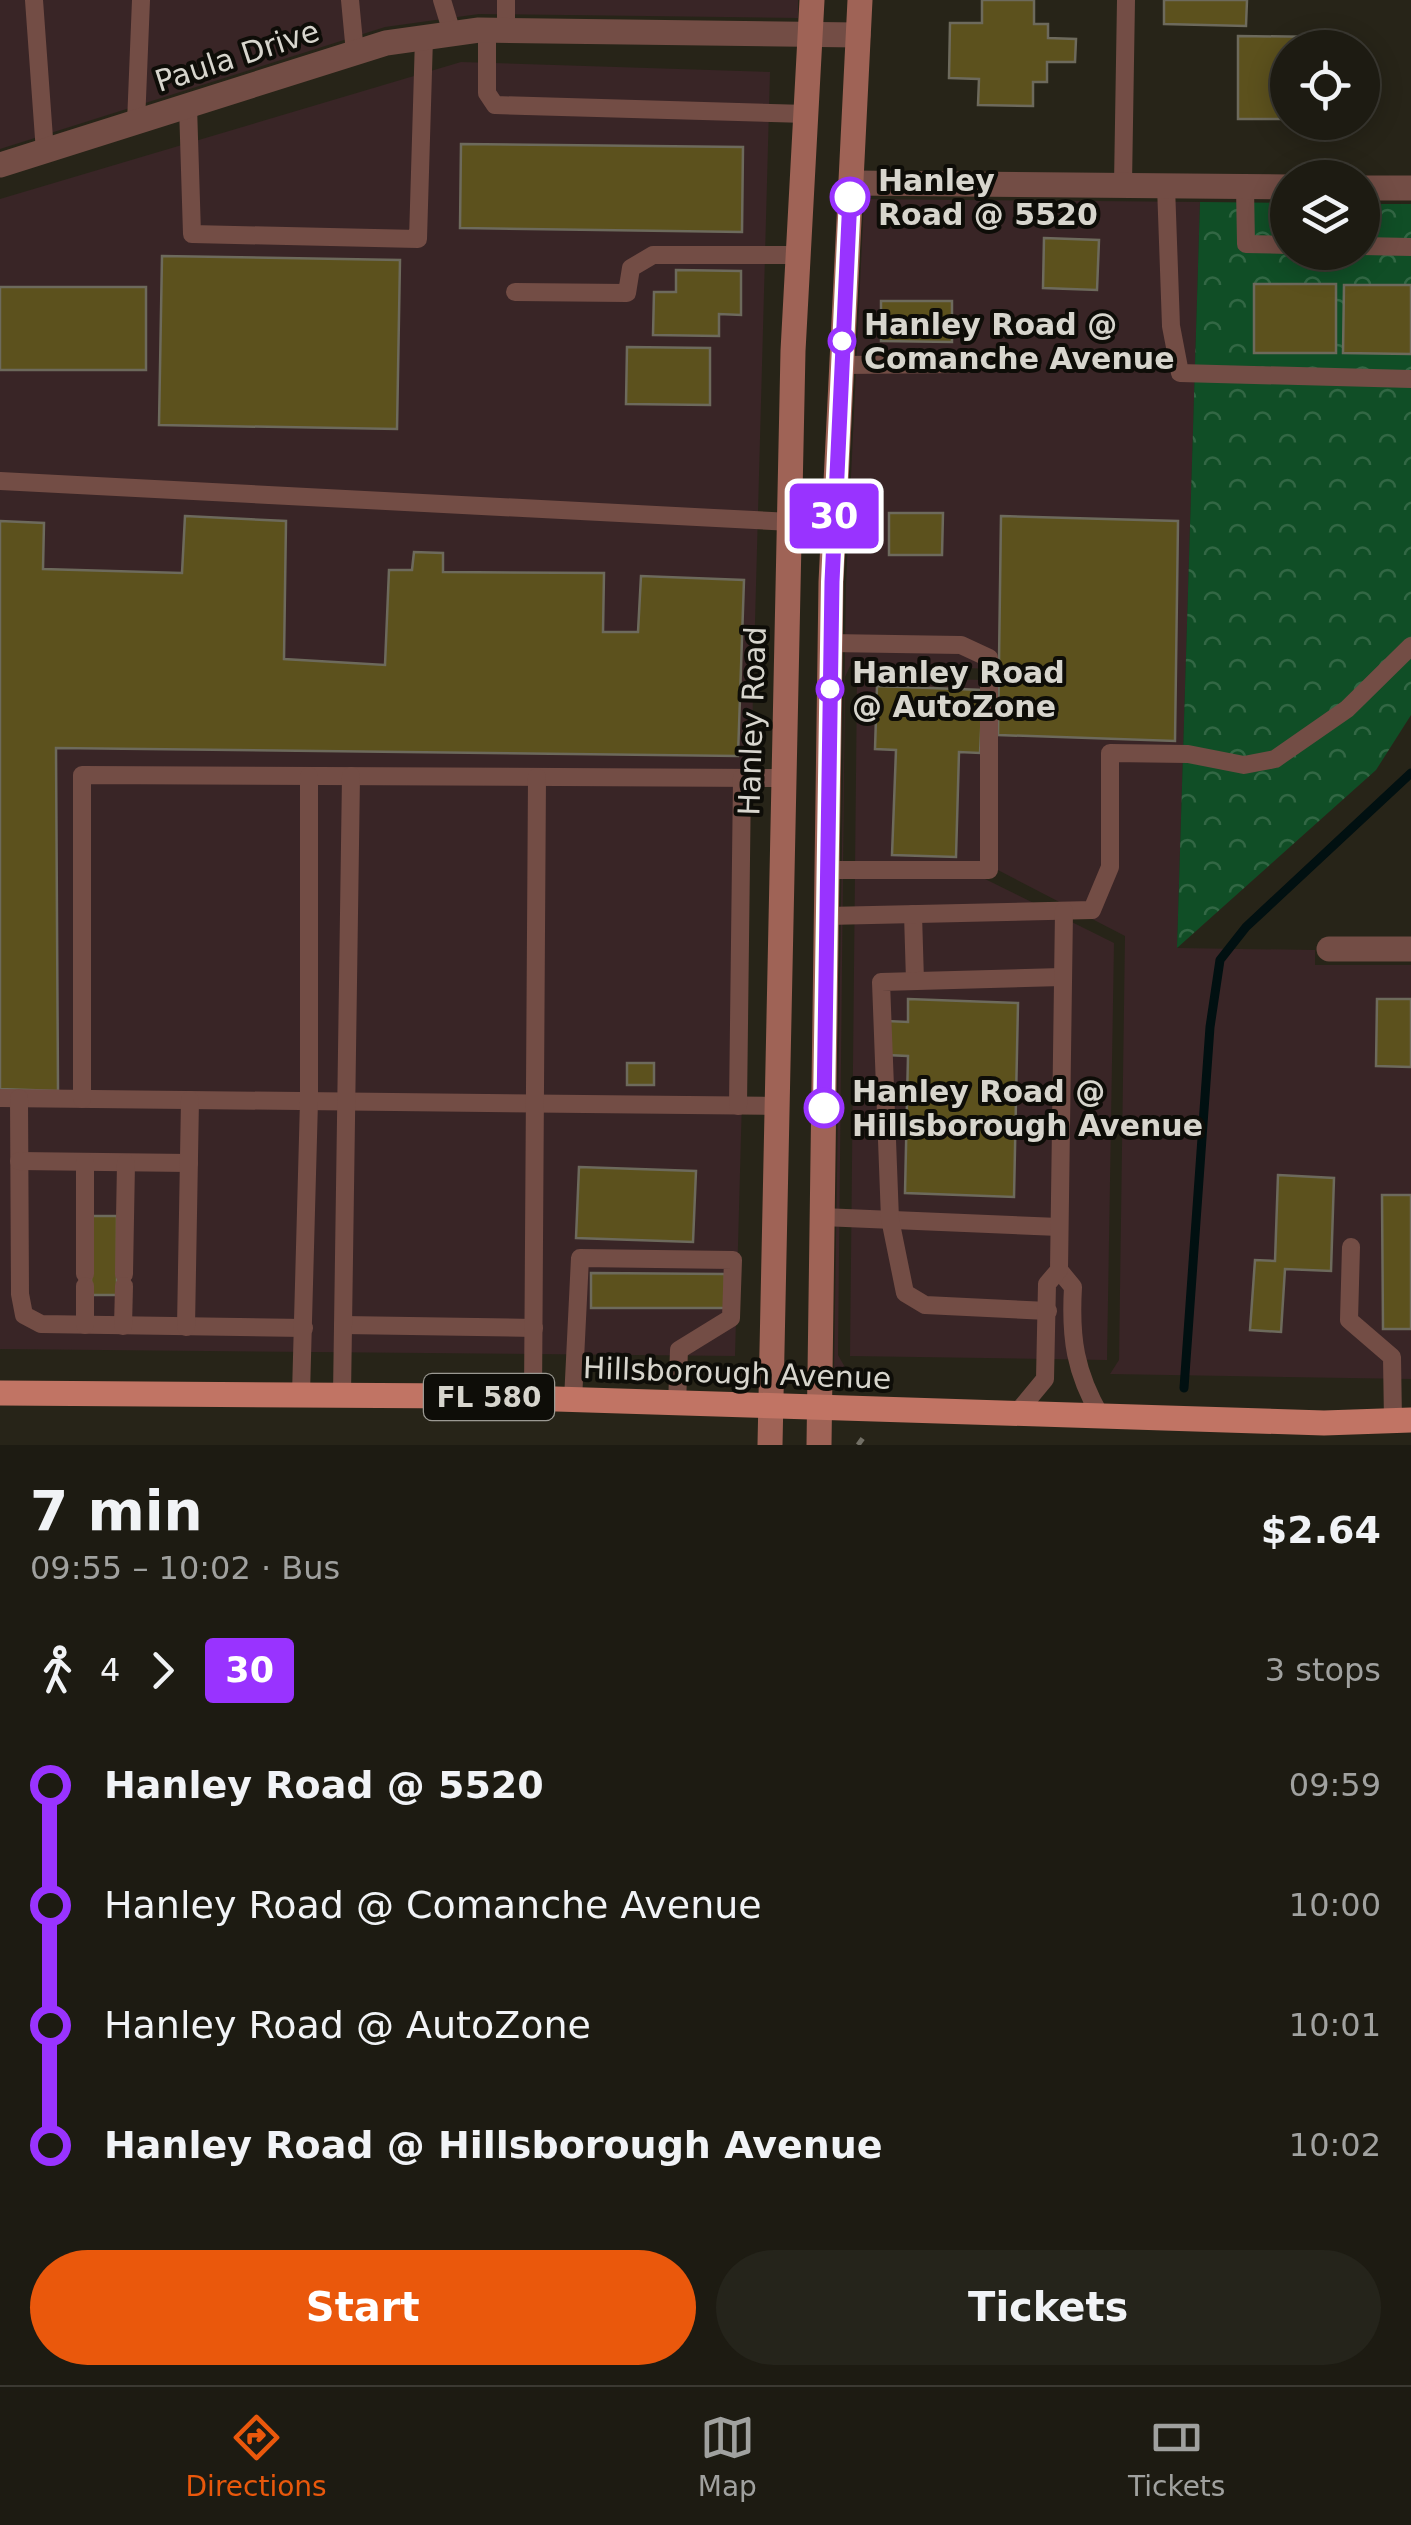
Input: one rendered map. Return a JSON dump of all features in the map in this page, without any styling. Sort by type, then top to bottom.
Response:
[{"type":"main road","name":"Hanley Road","points":[[770,1445],[783,778],[799,256],[812,0]]},
{"type":"main road","points":[[819,1445],[830,644],[860,0]]},
{"type":"main road","points":[[783,778],[828,778]]},
{"type":"main road","points":[[780,917],[826,916]]},
{"type":"main road","name":"Hillsborough Avenue","points":[[0,1392],[533,1398],[819,1410],[1402,1421]]},
{"type":"street","name":"Paula Drive","points":[[0,165],[354,53],[424,38],[497,30],[858,35]]},
{"type":"street","points":[[851,183],[1270,187]]},
{"type":"street","points":[[1380,188],[1411,188]]},
{"type":"street","points":[[1329,949],[1411,949]]},
{"type":"lane","points":[[34,0],[45,152]]},
{"type":"lane","points":[[136,123],[141,0]]},
{"type":"lane","points":[[350,0],[354,53]]},
{"type":"lane","points":[[442,0],[452,34]]},
{"type":"lane","points":[[506,0],[486,94],[496,105],[807,114]]},
{"type":"lane","points":[[1123,184],[1126,0]]},
{"type":"lane","points":[[188,106],[192,234],[418,240],[424,38]]},
{"type":"lane","points":[[1166,186],[1171,326],[1180,374],[1411,379]]},
{"type":"lane","points":[[1245,187],[1246,244],[1270,245]]},
{"type":"lane","points":[[1380,246],[1411,247]]},
{"type":"lane","points":[[515,292],[627,294],[631,268],[653,255],[799,256]]},
{"type":"lane","points":[[841,365],[967,364]]},
{"type":"lane","points":[[0,481],[791,522]]},
{"type":"lane","points":[[827,870],[989,870],[988,658],[961,645],[830,644]]},
{"type":"lane","points":[[826,916],[1092,910],[1110,867],[1110,753],[1188,754],[1244,765],[1274,759],[1347,709],[1411,646]]},
{"type":"lane","points":[[82,1099],[82,775],[783,778]]},
{"type":"lane","points":[[301,1394],[309,1101],[309,776]]},
{"type":"lane","points":[[342,1395],[351,776]]},
{"type":"lane","points":[[533,1398],[537,777]]},
{"type":"lane","points":[[738,1106],[742,778]]},
{"type":"lane","points":[[1064,911],[1059,1270],[1073,1287],[1070,1332],[1075,1362],[1101,1417]]},
{"type":"lane","points":[[912,914],[916,981]]},
{"type":"lane","points":[[1048,1310],[925,1305],[905,1293],[890,1219],[881,982],[1062,976]]},
{"type":"lane","points":[[304,1328],[42,1324],[24,1315],[20,1162],[10,1098],[776,1106]]},
{"type":"lane","points":[[186,1327],[190,1100]]},
{"type":"lane","points":[[20,1162],[189,1163]]},
{"type":"lane","points":[[85,1162],[85,1325]]},
{"type":"lane","points":[[124,1326],[126,1163]]},
{"type":"lane","points":[[822,1217],[1059,1227]]},
{"type":"lane","points":[[1351,1246],[1349,1320],[1392,1357],[1402,1421]]},
{"type":"lane","points":[[573,1400],[580,1258],[733,1260],[731,1318],[679,1350],[677,1404]]},
{"type":"lane","points":[[1016,1414],[1044,1379],[1047,1284],[1059,1270]]},
{"type":"lane","points":[[343,1325],[534,1328]]},
{"type":"path","points":[[858,1445],[864,1438]]},
{"type":"shaded area","points":[[0,0],[798,0],[798,18],[479,14],[385,27],[0,149]]},
{"type":"shaded area","points":[[461,62],[770,72],[735,1356],[0,1349],[0,199]]},
{"type":"shaded area","points":[[864,199],[1200,202],[1177,948],[1315,950],[1315,965],[1411,965],[1411,1379],[1110,1374],[1119,1360],[1125,936],[996,869],[998,680],[993,669],[858,664],[850,666],[845,677],[838,1355],[846,1369],[873,1370],[834,1370],[846,583]]},
{"type":"shaded area","points":[[857,677],[986,680],[983,878],[1114,943],[1107,1360],[850,1356]]},
{"type":"green space","points":[[1200,202],[1270,203],[1270,270],[1380,270],[1380,204],[1411,204],[1411,715],[1376,770],[1177,948]]},
{"type":"building","points":[[982,0],[1034,0],[1034,24],[1048,24],[1048,38],[1076,39],[1075,62],[1047,62],[1047,82],[1033,82],[1033,106],[978,105],[979,79],[949,78],[950,23],[982,23]]},
{"type":"building","points":[[1164,0],[1247,0],[1246,26],[1164,24]]},
{"type":"building","points":[[1238,36],[1270,36],[1270,119],[1238,119]]},
{"type":"building","points":[[461,144],[743,147],[742,232],[460,228]]},
{"type":"building","points":[[1044,238],[1099,240],[1097,290],[1043,288]]},
{"type":"building","points":[[162,256],[400,260],[397,429],[159,425]]},
{"type":"building","points":[[676,270],[741,271],[741,315],[719,314],[719,336],[653,335],[654,292],[676,292]]},
{"type":"building","points":[[1254,284],[1336,284],[1336,353],[1254,353]]},
{"type":"building","points":[[1344,285],[1411,285],[1411,354],[1343,353]]},
{"type":"building","points":[[0,287],[146,287],[146,370],[0,370]]},
{"type":"building","points":[[881,301],[952,301],[952,342],[881,341]]},
{"type":"building","points":[[627,347],[710,348],[710,405],[626,404]]},
{"type":"building","points":[[889,513],[943,513],[942,555],[889,555]]},
{"type":"building","points":[[185,516],[286,521],[284,659],[385,665],[389,570],[412,570],[414,552],[443,553],[443,572],[604,573],[603,632],[638,632],[641,576],[744,580],[738,756],[56,748],[58,1091],[0,1089],[0,521],[44,523],[43,569],[182,573]]},
{"type":"building","points":[[1001,516],[1178,521],[1175,741],[998,735]]},
{"type":"building","points":[[877,686],[983,690],[980,753],[959,752],[956,857],[892,855],[896,750],[875,749]]},
{"type":"building","points":[[908,999],[1018,1003],[1014,1197],[905,1193],[908,1056],[886,1055],[887,1021],[908,1022]]},
{"type":"building","points":[[1377,999],[1411,999],[1411,1067],[1376,1066]]},
{"type":"building","points":[[627,1063],[654,1063],[654,1085],[627,1085]]},
{"type":"building","points":[[579,1167],[696,1171],[693,1242],[576,1238]]},
{"type":"building","points":[[1278,1175],[1334,1178],[1331,1271],[1285,1269],[1281,1332],[1250,1330],[1255,1260],[1275,1261]]},
{"type":"building","points":[[1382,1195],[1411,1195],[1411,1329],[1383,1329]]},
{"type":"building","points":[[91,1216],[117,1216],[117,1295],[91,1295]]},
{"type":"building","points":[[591,1273],[725,1274],[725,1308],[591,1308]]},
{"type":"waterway","points":[[1184,1388],[1210,1027],[1220,960],[1246,927],[1411,773]]},
{"type":"bus line","name":"30","points":[[824,1108],[832,582],[850,197]]},
{"type":"place","name":"Hanley Road @ 5520","points":[[850,197]]},
{"type":"place","name":"Hanley Road @ Comanche Avenue","points":[[842,341]]},
{"type":"place","name":"Hanley Road @ AutoZone","points":[[830,689]]},
{"type":"place","name":"Hanley Road @ Hillsborough Avenue","points":[[824,1108]]}]
